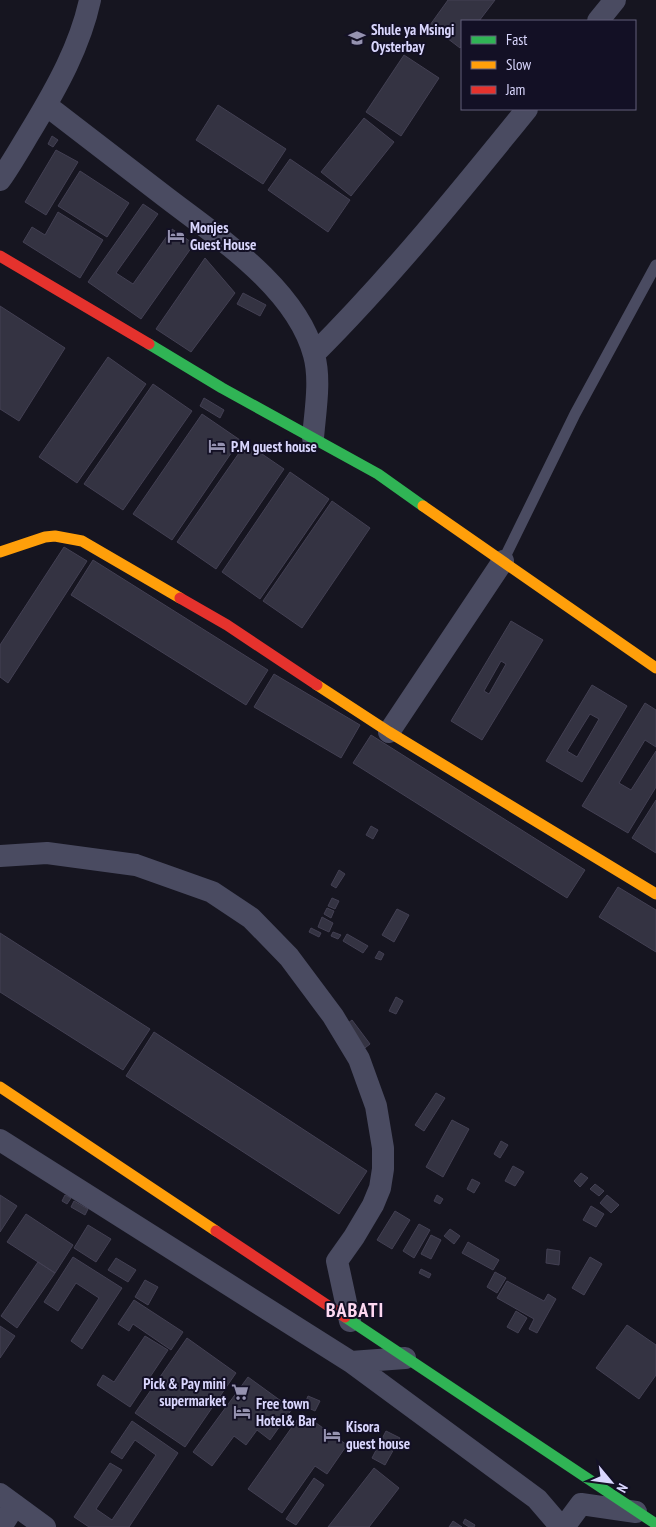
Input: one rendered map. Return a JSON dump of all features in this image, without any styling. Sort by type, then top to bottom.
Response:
[{"type":"main road","points":[[0,256],[222,388],[378,474],[656,668]]},
{"type":"main road","points":[[0,552],[55,536],[82,541],[227,626],[389,732],[656,894]]},
{"type":"main road","points":[[0,1087],[656,1524]]},
{"type":"street","points":[[0,180],[46,105],[73,54],[90,0]]},
{"type":"street","points":[[599,20],[615,0]]},
{"type":"street","points":[[46,105],[219,238],[271,283],[290,305],[314,354],[316,386],[313,438]]},
{"type":"street","points":[[314,354],[357,311],[526,110]]},
{"type":"street","points":[[389,732],[503,561]]},
{"type":"street","points":[[0,856],[47,853],[136,865],[212,892],[251,918],[289,957],[333,1016],[359,1059],[376,1106],[383,1148],[383,1169],[380,1188],[359,1229],[337,1261],[350,1321]]},
{"type":"street","points":[[0,1140],[351,1362],[530,1494],[562,1527],[582,1504],[636,1512]]},
{"type":"street","points":[[351,1362],[406,1358]]},
{"type":"street","points":[[1,1527],[8,1500],[45,1527]]},
{"type":"lane","points":[[503,561],[575,414],[656,265]]},
{"type":"building","points":[[448,0],[495,0],[480,20],[461,20],[460,48],[430,25]]},
{"type":"building","points":[[404,55],[439,78],[401,136],[366,112]]},
{"type":"building","points":[[218,105],[286,149],[263,184],[196,140]]},
{"type":"building","points":[[364,118],[394,142],[351,196],[321,172]]},
{"type":"building","points":[[52,136],[58,140],[53,147],[48,144]]},
{"type":"building","points":[[56,150],[78,162],[46,215],[25,202]]},
{"type":"building","points":[[290,159],[350,200],[328,232],[268,190]]},
{"type":"building","points":[[80,171],[129,203],[107,237],[58,206]]},
{"type":"building","points":[[143,204],[158,214],[116,273],[133,284],[172,229],[194,244],[141,319],[88,282]]},
{"type":"building","points":[[58,212],[103,240],[80,278],[23,242],[32,227],[45,235]]},
{"type":"building","points":[[205,258],[235,293],[191,352],[156,329]]},
{"type":"building","points":[[243,293],[266,305],[260,316],[237,304]]},
{"type":"building","points":[[0,306],[65,348],[19,421],[0,409]]},
{"type":"building","points":[[108,357],[146,384],[77,483],[39,457]]},
{"type":"building","points":[[153,384],[192,411],[123,510],[84,484]]},
{"type":"building","points":[[204,398],[224,410],[220,418],[200,406]]},
{"type":"building","points":[[202,414],[240,440],[172,540],[133,514]]},
{"type":"building","points":[[246,443],[284,469],[216,569],[177,542]]},
{"type":"building","points":[[290,472],[329,499],[260,599],[222,572]]},
{"type":"building","points":[[332,501],[370,528],[302,628],[263,601]]},
{"type":"building","points":[[64,547],[87,561],[8,683],[0,677],[0,645]]},
{"type":"building","points":[[93,560],[268,670],[246,705],[71,595]]},
{"type":"building","points":[[511,621],[543,640],[482,740],[451,721]],"holes":[[[501,661],[506,664],[489,694],[484,691]]]},
{"type":"building","points":[[274,674],[360,725],[341,758],[254,707]]},
{"type":"building","points":[[592,685],[627,706],[582,782],[546,761]],"holes":[[[590,714],[599,719],[577,757],[567,751]]]},
{"type":"building","points":[[645,703],[656,710],[656,747],[645,740],[619,783],[631,790],[656,751],[656,787],[628,833],[582,806]]},
{"type":"building","points":[[371,735],[585,870],[567,898],[353,763]]},
{"type":"building","points":[[656,800],[656,853],[632,838]]},
{"type":"building","points":[[371,826],[378,830],[373,839],[366,835]]},
{"type":"building","points":[[339,870],[345,874],[336,888],[331,885]]},
{"type":"building","points":[[618,887],[656,910],[656,952],[599,917]]},
{"type":"building","points":[[332,898],[339,901],[335,909],[328,906]]},
{"type":"building","points":[[327,908],[334,911],[331,918],[324,914]]},
{"type":"building","points":[[397,909],[409,915],[394,942],[382,935]]},
{"type":"building","points":[[322,917],[333,923],[329,932],[318,927]]},
{"type":"building","points":[[311,928],[321,933],[319,937],[309,932]]},
{"type":"building","points":[[333,932],[341,935],[338,939],[331,936]]},
{"type":"building","points":[[0,933],[150,1029],[123,1070],[0,992]]},
{"type":"building","points":[[347,934],[368,946],[363,953],[343,941]]},
{"type":"building","points":[[379,951],[384,954],[381,960],[375,958]]},
{"type":"building","points":[[396,997],[403,1001],[396,1014],[389,1011]]},
{"type":"building","points":[[352,1020],[370,1044],[361,1051],[343,1027]]},
{"type":"building","points":[[154,1032],[367,1171],[339,1214],[126,1076]]},
{"type":"building","points":[[436,1093],[445,1098],[424,1131],[415,1125]]},
{"type":"building","points":[[452,1120],[469,1129],[443,1177],[426,1167]]},
{"type":"building","points":[[501,1141],[508,1145],[500,1158],[494,1154]]},
{"type":"building","points":[[513,1166],[524,1172],[515,1186],[505,1181]]},
{"type":"building","points":[[581,1173],[588,1178],[580,1187],[574,1181]]},
{"type":"building","points":[[472,1179],[480,1183],[474,1193],[467,1189]]},
{"type":"building","points":[[595,1184],[604,1191],[599,1196],[590,1189]]},
{"type":"building","points":[[0,1195],[17,1206],[0,1232]]},
{"type":"building","points":[[65,1195],[71,1198],[67,1204],[62,1201]]},
{"type":"building","points":[[437,1195],[443,1199],[440,1204],[434,1201]]},
{"type":"building","points":[[607,1195],[619,1205],[611,1213],[600,1203]]},
{"type":"building","points":[[74,1201],[88,1209],[85,1215],[71,1207]]},
{"type":"building","points":[[591,1206],[604,1214],[596,1227],[583,1220]]},
{"type":"building","points":[[395,1211],[410,1220],[392,1249],[377,1240]]},
{"type":"building","points":[[26,1214],[73,1245],[55,1273],[7,1242]]},
{"type":"building","points":[[419,1224],[430,1230],[414,1258],[403,1251]]},
{"type":"building","points":[[88,1225],[111,1239],[96,1262],[74,1248]]},
{"type":"building","points":[[450,1229],[460,1236],[454,1244],[444,1236]]},
{"type":"building","points":[[431,1235],[441,1240],[431,1259],[421,1254]]},
{"type":"building","points":[[468,1242],[499,1260],[493,1270],[462,1253]]},
{"type":"building","points":[[547,1249],[560,1251],[559,1265],[546,1263]]},
{"type":"building","points":[[73,1257],[122,1288],[82,1349],[71,1341],[99,1298],[76,1283],[58,1311],[44,1302]]},
{"type":"building","points":[[590,1257],[602,1264],[584,1295],[572,1288]]},
{"type":"building","points":[[116,1258],[136,1270],[128,1282],[108,1270]]},
{"type":"building","points":[[38,1262],[55,1273],[17,1328],[1,1316]]},
{"type":"building","points":[[421,1269],[431,1274],[429,1278],[419,1273]]},
{"type":"building","points":[[495,1272],[506,1278],[497,1293],[487,1287]]},
{"type":"building","points":[[145,1280],[158,1287],[148,1305],[135,1297]]},
{"type":"building","points":[[507,1281],[544,1301],[548,1294],[556,1299],[537,1333],[529,1329],[534,1319],[497,1298]]},
{"type":"building","points":[[134,1300],[183,1332],[171,1350],[133,1324],[129,1331],[118,1324]]},
{"type":"building","points":[[516,1311],[527,1318],[518,1333],[507,1327]]},
{"type":"building","points":[[627,1325],[656,1345],[656,1375],[639,1399],[596,1368]]},
{"type":"building","points":[[0,1326],[15,1336],[0,1358]]},
{"type":"building","points":[[145,1336],[168,1350],[130,1407],[97,1385],[103,1375],[114,1382]]},
{"type":"building","points":[[187,1338],[236,1373],[185,1447],[135,1413]]},
{"type":"building","points":[[248,1377],[292,1409],[270,1440],[257,1430],[246,1445],[234,1436],[212,1466],[193,1452]]},
{"type":"building","points":[[308,1396],[320,1401],[315,1411],[304,1406]]},
{"type":"building","points":[[302,1413],[347,1445],[327,1474],[315,1466],[282,1513],[248,1489]]},
{"type":"building","points":[[132,1421],[178,1453],[129,1527],[89,1527],[74,1517],[110,1463],[122,1470],[96,1509],[112,1520],[156,1455],[135,1440],[122,1459],[111,1452]]},
{"type":"building","points":[[386,1431],[400,1438],[385,1465],[372,1458]]},
{"type":"building","points":[[374,1468],[399,1488],[369,1527],[328,1527]]},
{"type":"building","points":[[314,1478],[324,1485],[296,1525],[286,1519]]},
{"type":"building","points":[[465,1519],[475,1525],[474,1527],[469,1527],[463,1523]]},
{"type":"building","points":[[453,1521],[462,1527],[449,1527]]},
{"type":"traffic: fast","points":[[149,344],[222,388],[378,474],[423,506]]},
{"type":"traffic: fast","points":[[345,1317],[656,1524]]},
{"type":"traffic: slow","points":[[423,506],[656,668]]},
{"type":"traffic: slow","points":[[0,552],[45,537],[55,536],[82,541],[180,598]]},
{"type":"traffic: slow","points":[[317,685],[389,732],[656,894]]},
{"type":"traffic: slow","points":[[0,1087],[216,1231]]},
{"type":"traffic: jam","points":[[0,256],[149,344]]},
{"type":"traffic: jam","points":[[180,598],[227,625],[317,685]]},
{"type":"traffic: jam","points":[[216,1231],[345,1317]]},
{"type":"place","name":"Shule ya Msingi Oysterbay","points":[[357,38]]},
{"type":"place","name":"Monjes Guest House","points":[[176,236]]},
{"type":"place","name":"P.M guest house","points":[[217,446]]},
{"type":"place","name":"Pick & Pay mini supermarket","points":[[240,1392]]},
{"type":"place","name":"Free town Hotel& Bar","points":[[242,1412]]},
{"type":"place","name":"Kisora guest house","points":[[332,1435]]},
{"type":"district","name":"BABATI","points":[[355,1310]]}]
